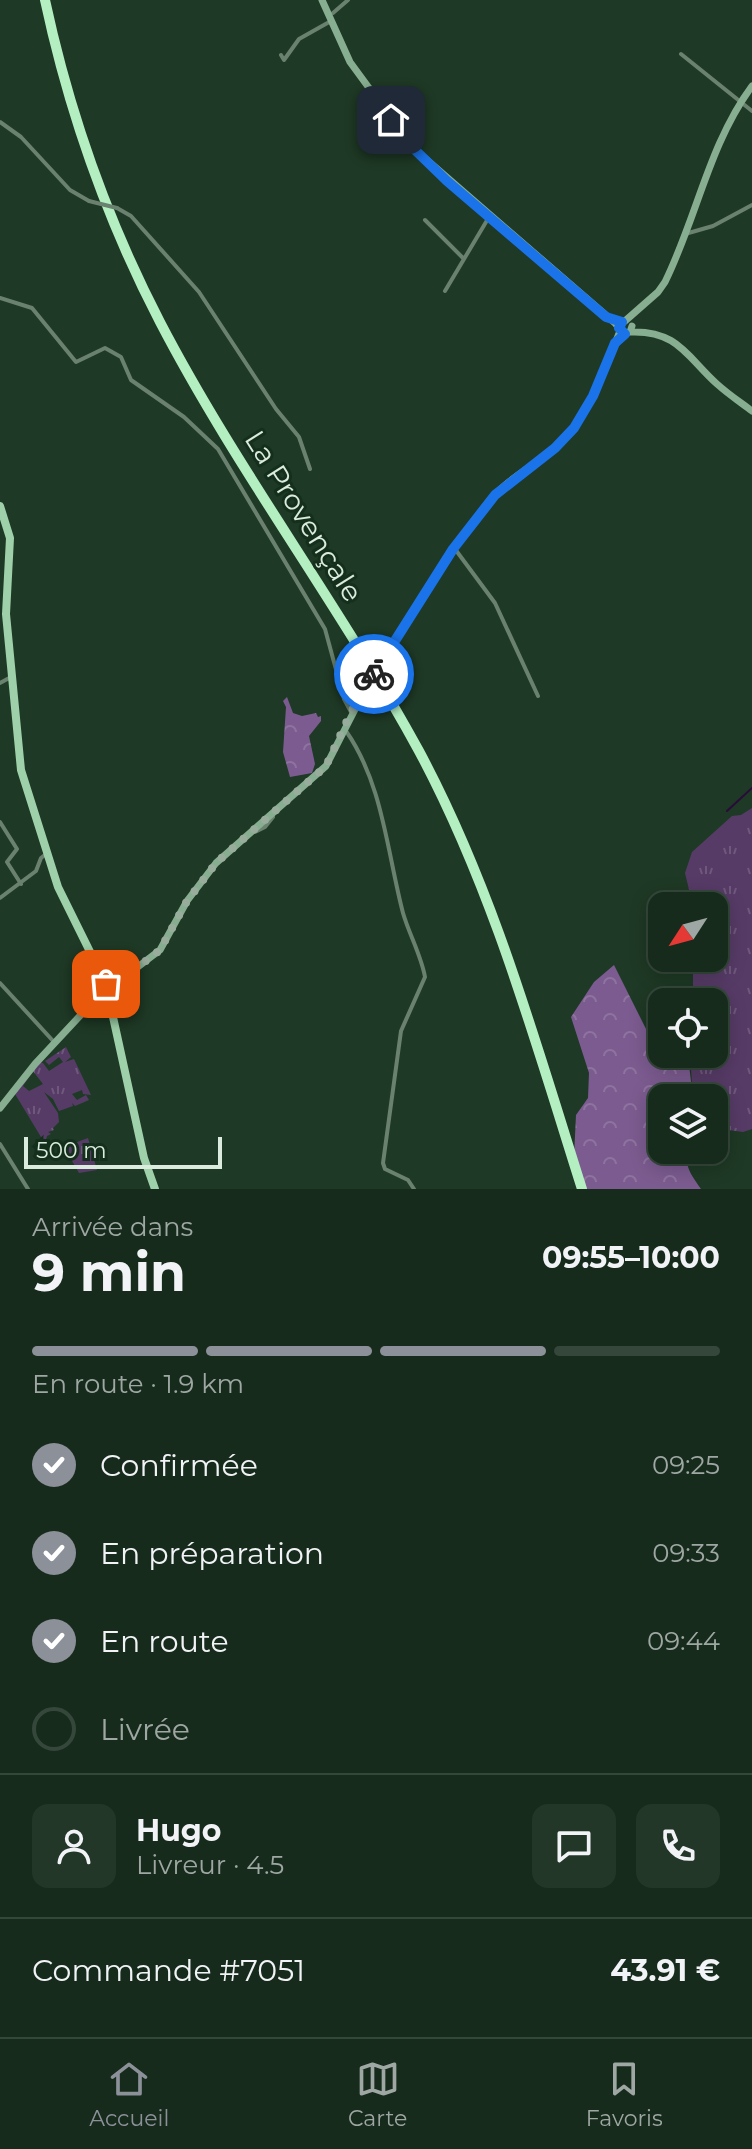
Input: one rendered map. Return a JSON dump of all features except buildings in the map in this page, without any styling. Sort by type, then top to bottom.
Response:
[{"type":"highway","name":"La Provençale","points":[[42,0],[55,69],[85,166],[113,238],[145,306],[231,457],[379,693],[452,831],[505,967],[579,1189]]},
{"type":"main road","points":[[0,506],[10,538],[6,614],[21,770],[46,854],[111,1008],[144,1158],[154,1189]]},
{"type":"street","points":[[322,0],[350,62],[413,148],[608,319],[666,339],[686,351],[715,383],[752,411]]},
{"type":"street","points":[[281,55],[284,60],[299,39],[332,17],[348,0]]},
{"type":"street","points":[[681,54],[752,111]]},
{"type":"street","points":[[0,1110],[23,1077],[91,1004],[160,950],[194,891],[216,863],[326,766],[351,712],[454,548],[495,495],[555,448],[574,428],[593,396],[615,343],[636,311],[658,292],[671,270],[720,140],[752,86]]},
{"type":"street","points":[[0,122],[21,137],[70,190],[89,201],[117,208],[131,216],[197,289],[276,409],[299,437],[310,469]]},
{"type":"street","points":[[684,235],[713,226],[752,205]]},
{"type":"street","points":[[445,291],[489,217]]},
{"type":"street","points":[[425,220],[463,258]]},
{"type":"street","points":[[0,298],[32,308],[76,362],[105,348],[112,350],[123,360],[131,380],[184,417],[218,449],[325,629],[344,699],[351,712]]},
{"type":"street","points":[[454,548],[464,557],[495,603],[538,696]]},
{"type":"street","points":[[0,683],[11,677]]},
{"type":"street","points":[[345,729],[355,743],[380,805],[401,902],[425,977],[401,1031],[383,1163],[385,1169],[408,1180],[414,1189]]},
{"type":"street","points":[[0,822],[17,849],[7,862],[21,884]]},
{"type":"street","points":[[0,898],[36,871],[46,854]]},
{"type":"street","points":[[0,983],[54,1042]]},
{"type":"street","points":[[1,1147],[31,1189]]},
{"type":"green space","points":[[287,697],[293,713],[302,716],[316,713],[318,717],[321,716],[321,721],[309,736],[315,764],[312,773],[290,777],[283,752],[286,707],[283,701]]},
{"type":"green space","points":[[752,808],[752,1129],[743,1132],[728,1130],[728,1084],[692,1084],[691,1068],[728,1068],[728,988],[693,988],[693,972],[728,972],[728,892],[690,892],[685,873],[692,852],[732,816],[741,815]]},
{"type":"green space","points":[[614,965],[648,1033],[648,1068],[689,1068],[691,1084],[648,1084],[648,1164],[688,1164],[701,1189],[586,1189],[574,1157],[576,1115],[588,1098],[589,1073],[571,1017],[594,982]]},
{"type":"green space","points":[[66,1047],[71,1057],[65,1062],[74,1059],[91,1095],[83,1094],[82,1090],[72,1094],[77,1100],[86,1095],[89,1100],[75,1106],[72,1103],[73,1106],[59,1111],[53,1099],[44,1092],[58,1113],[59,1122],[54,1130],[48,1132],[51,1134],[46,1140],[41,1137],[15,1094],[31,1074],[23,1086],[29,1091],[43,1084],[32,1070],[39,1062],[49,1071],[63,1062],[59,1057],[49,1065],[45,1061]]},
{"type":"green space","points":[[88,1138],[97,1170],[79,1173],[64,1147]]},
{"type":"waterway","points":[[727,811],[752,788]]},
{"type":"way so far","points":[[106,984],[113,986],[116,992],[126,976],[155,955],[187,901],[216,863],[320,773],[334,754],[351,712],[374,674]]},
{"type":"route","points":[[374,674],[453,549],[495,495],[555,448],[574,428],[593,396],[615,343],[625,334],[619,328],[622,322],[606,317],[447,181],[413,148],[391,120]]}]
